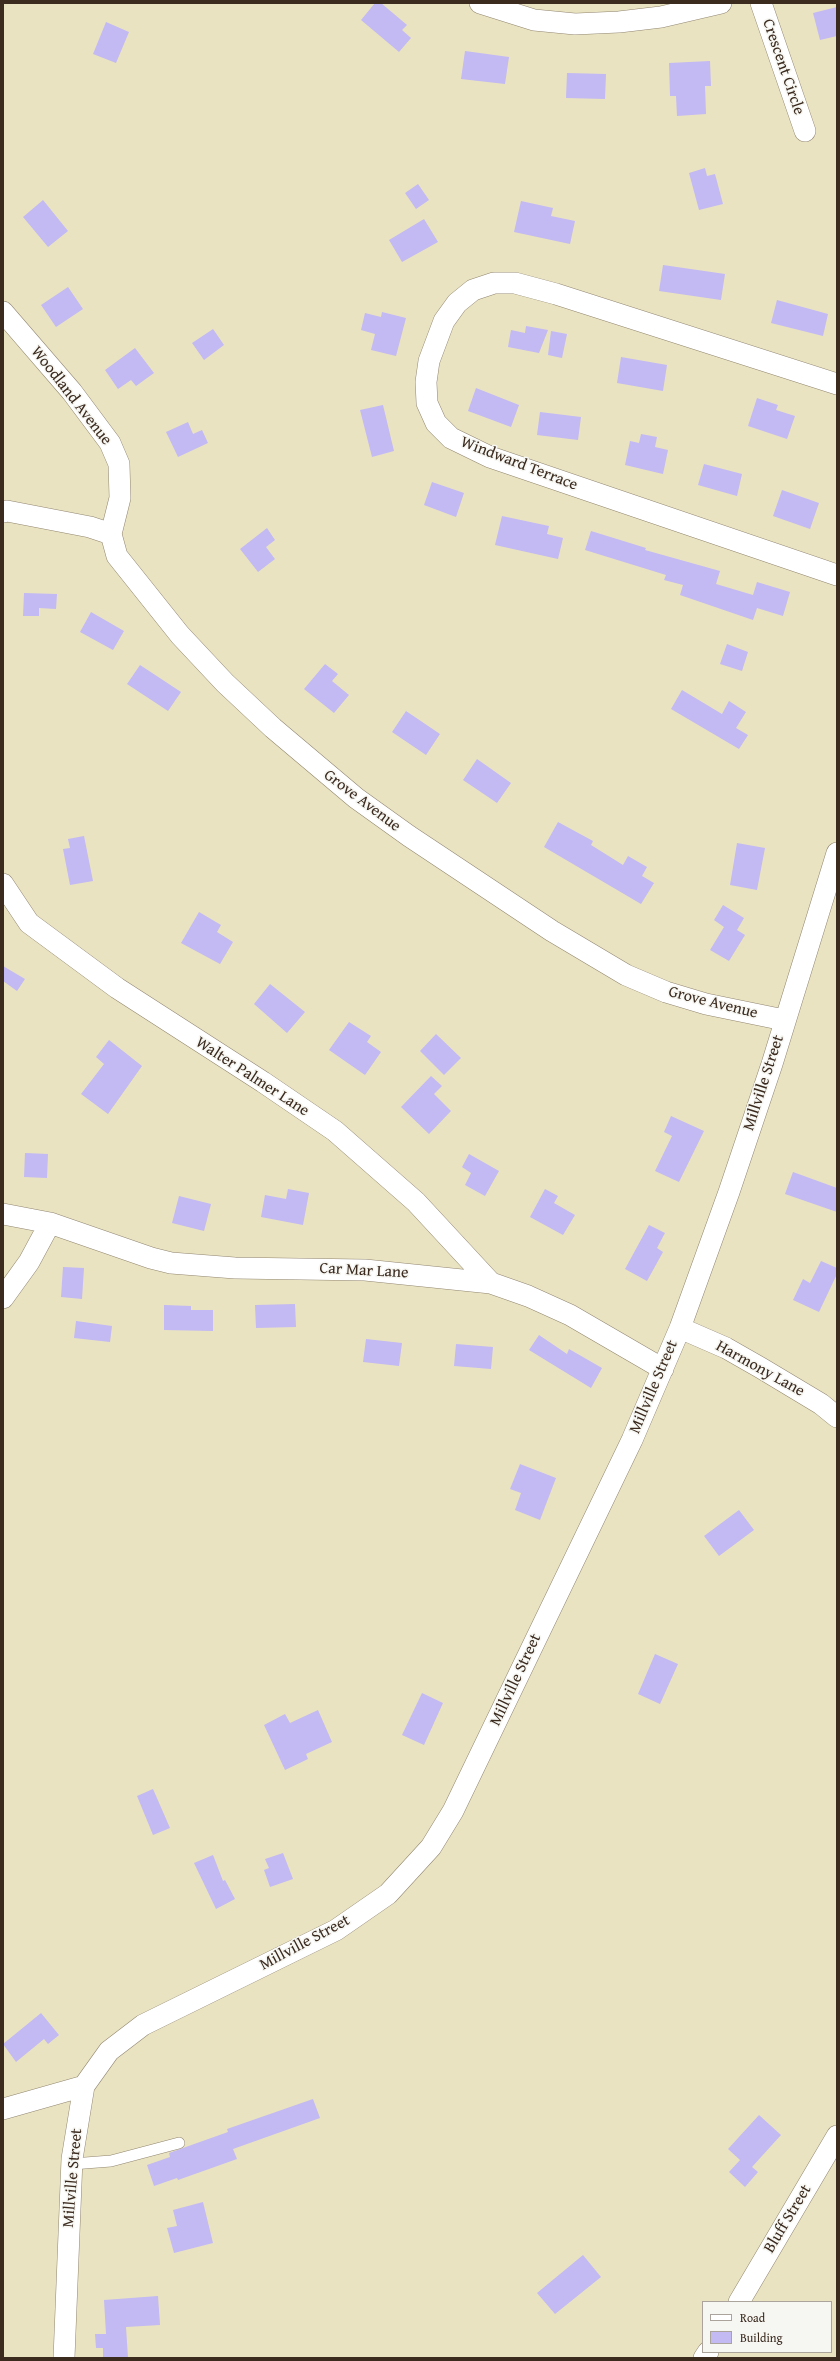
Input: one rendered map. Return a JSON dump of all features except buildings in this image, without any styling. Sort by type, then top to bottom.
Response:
[{"type":"street","points":[[480,3],[534,20],[575,24],[619,22],[661,17],[721,3]]},
{"type":"street","name":"Crescent Circle","points":[[761,3],[805,131]]},
{"type":"street","name":"Windward Terrace","points":[[837,384],[556,294],[515,283],[494,282],[474,290],[457,303],[444,321],[429,361],[426,382],[427,403],[436,423],[451,438],[484,454],[837,575]]},
{"type":"street","name":"Woodland Avenue","points":[[3,312],[72,392],[110,444],[119,464],[120,498],[111,534]]},
{"type":"street","points":[[4,510],[90,528],[111,534]]},
{"type":"street","name":"Grove Avenue","points":[[111,534],[117,556],[180,635],[225,683],[306,757],[362,802],[552,931],[626,975],[666,992],[706,1004],[784,1020]]},
{"type":"street","name":"Millville Street","points":[[64,2358],[72,2164],[84,2086],[109,2051],[143,2025],[336,1930],[388,1894],[431,1847],[453,1811],[632,1440],[680,1328],[729,1192],[772,1064],[784,1020],[837,853]]},
{"type":"street","name":"Walter Palmer Lane","points":[[3,884],[29,923],[54,942],[117,988],[264,1082],[335,1131],[416,1202],[492,1283]]},
{"type":"street","name":"Car Mar Lane","points":[[3,1214],[50,1223],[150,1258],[171,1263],[235,1268],[365,1270],[492,1283],[528,1296],[570,1315],[663,1369]]},
{"type":"street","points":[[3,1298],[28,1262],[50,1223]]},
{"type":"street","name":"Harmony Lane","points":[[680,1328],[726,1348],[821,1404],[837,1417]]},
{"type":"street","points":[[3,2109],[84,2086]]},
{"type":"street","name":"Bluff Street","points":[[740,2301],[837,2136]]},
{"type":"lane","points":[[72,2164],[111,2161],[179,2143]]}]
